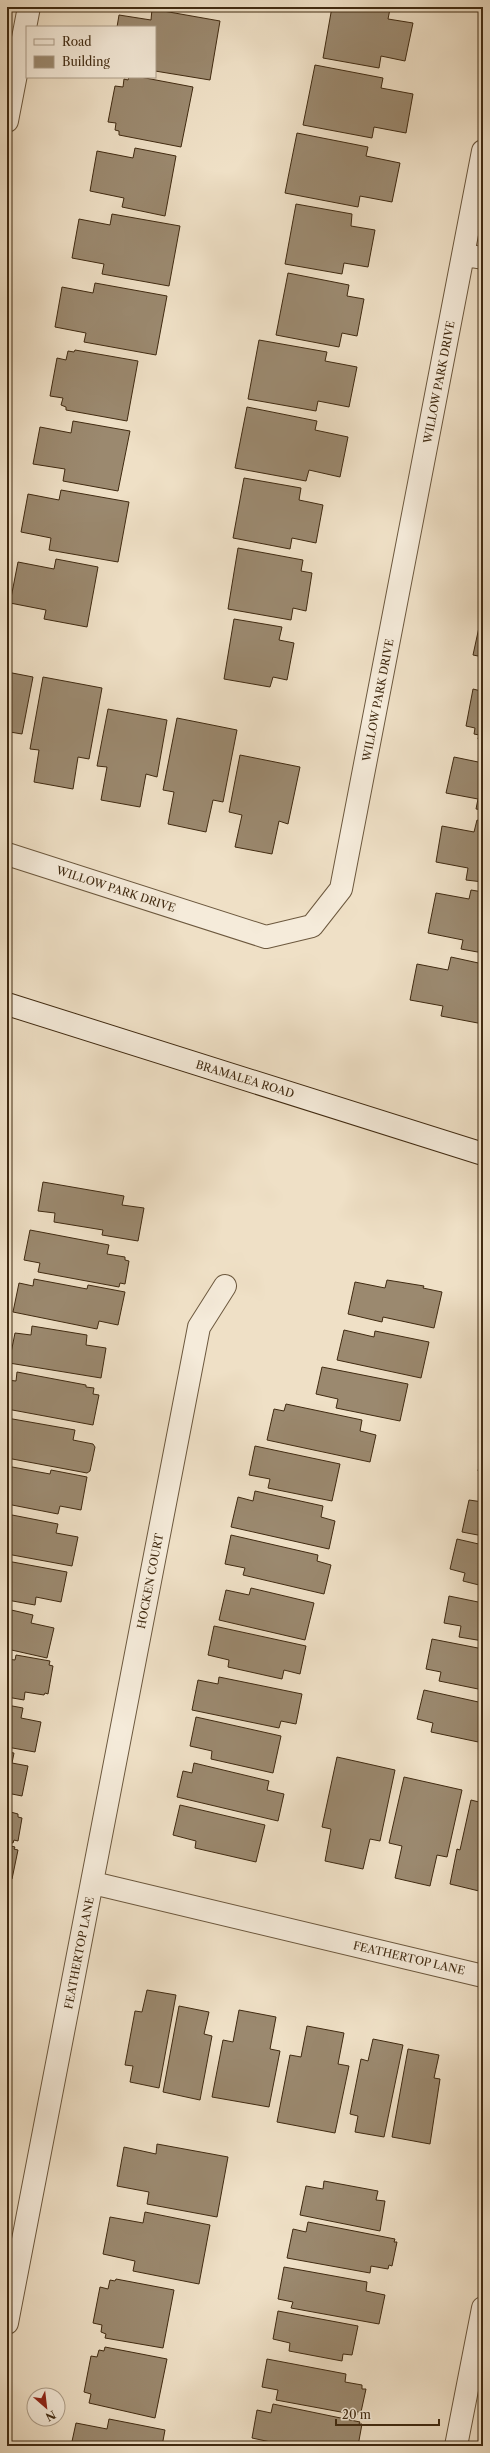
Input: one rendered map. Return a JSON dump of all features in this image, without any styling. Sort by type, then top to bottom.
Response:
[{"type":"street","points":[[7,121],[29,7]]},
{"type":"street","name":"WILLOW PARK DRIVE","points":[[7,854],[266,937],[312,926],[341,889],[473,257],[483,152]]},
{"type":"street","name":"BRAMALEA ROAD","points":[[7,1004],[483,1154]]},
{"type":"street","name":"HOCKEN COURT","points":[[93,1883],[199,1327],[225,1286]]},
{"type":"street","name":"FEATHERTOP LANE","points":[[7,2323],[93,1883],[483,1976]]},
{"type":"street","points":[[456,2446],[483,2308]]},
{"type":"building","points":[[192,7],[217,7],[216,11]]},
{"type":"building","points":[[332,7],[390,9],[388,19],[413,23],[405,61],[381,56],[379,68],[323,58]]},
{"type":"building","points":[[152,9],[220,21],[210,80],[156,71],[156,26],[117,26],[119,15],[151,20]]},
{"type":"building","points":[[315,65],[383,78],[381,88],[413,94],[406,133],[374,127],[372,138],[303,125]]},
{"type":"building","points":[[129,78],[145,78],[193,87],[181,147],[119,135],[119,131],[115,130],[116,123],[108,122],[115,86],[123,87],[124,79],[128,80]]},
{"type":"building","points":[[297,133],[368,147],[366,156],[400,163],[392,202],[360,196],[358,207],[285,193]]},
{"type":"building","points":[[135,148],[176,156],[165,216],[122,207],[124,198],[90,191],[97,151],[133,158]]},
{"type":"building","points":[[296,204],[352,214],[351,226],[375,230],[368,267],[344,263],[342,274],[285,264]]},
{"type":"building","points":[[112,214],[180,226],[169,286],[102,274],[104,264],[72,258],[79,219],[110,225]]},
{"type":"building","points":[[288,273],[349,285],[347,296],[364,299],[357,336],[342,333],[339,347],[276,335]]},
{"type":"building","points":[[95,283],[167,296],[156,355],[84,342],[86,333],[55,327],[62,287],[93,293]]},
{"type":"building","points":[[259,340],[327,352],[325,361],[357,367],[349,407],[318,401],[316,411],[248,399]]},
{"type":"building","points":[[75,350],[138,361],[127,421],[66,410],[66,407],[61,405],[63,398],[50,396],[57,358],[66,360],[68,351],[74,352]]},
{"type":"building","points":[[247,407],[317,421],[315,430],[348,437],[340,477],[309,470],[306,481],[235,468]]},
{"type":"building","points":[[73,421],[130,431],[118,491],[63,481],[65,469],[33,464],[40,427],[71,433]]},
{"type":"building","points":[[244,478],[301,488],[299,500],[323,505],[316,543],[292,538],[290,549],[233,538]]},
{"type":"building","points":[[61,490],[129,502],[118,562],[49,550],[51,538],[21,532],[28,494],[59,500]]},
{"type":"building","points":[[238,548],[303,560],[301,571],[312,573],[306,611],[293,608],[291,620],[228,609]]},
{"type":"building","points":[[56,559],[98,567],[87,627],[44,619],[46,610],[10,603],[18,562],[54,569]]},
{"type":"building","points":[[481,618],[483,618],[483,657],[473,655]]},
{"type":"building","points":[[234,619],[282,627],[279,640],[294,643],[287,680],[273,677],[270,687],[224,679]]},
{"type":"building","points":[[7,672],[33,677],[22,734],[10,732],[7,746]]},
{"type":"building","points":[[43,677],[102,688],[89,759],[78,757],[73,789],[34,782],[39,750],[30,749]]},
{"type":"building","points":[[483,683],[483,740],[478,739],[479,735],[474,734],[475,728],[466,726],[473,689],[481,691]]},
{"type":"building","points":[[108,709],[167,720],[157,777],[146,774],[140,807],[101,800],[107,767],[97,766]]},
{"type":"building","points":[[177,718],[237,730],[223,802],[213,800],[206,832],[168,824],[174,792],[163,790]]},
{"type":"building","points":[[240,755],[300,767],[288,824],[279,821],[272,854],[235,847],[242,815],[229,812]]},
{"type":"building","points":[[454,757],[483,763],[483,810],[476,809],[478,799],[446,793]]},
{"type":"building","points":[[477,820],[483,822],[483,882],[466,880],[468,868],[436,862],[442,826],[474,832]]},
{"type":"building","points":[[471,890],[483,892],[483,953],[461,949],[463,940],[428,933],[436,893],[469,899]]},
{"type":"building","points":[[451,957],[483,964],[483,1024],[441,1016],[443,1006],[410,1000],[417,964],[448,970]]},
{"type":"building","points":[[43,1182],[124,1196],[122,1205],[144,1208],[138,1241],[102,1235],[103,1230],[54,1222],[55,1213],[38,1211]]},
{"type":"building","points":[[30,1230],[109,1245],[107,1254],[125,1257],[125,1260],[129,1261],[125,1284],[120,1283],[119,1287],[38,1272],[40,1263],[24,1260]]},
{"type":"building","points":[[34,1279],[87,1289],[88,1285],[125,1292],[118,1325],[99,1321],[97,1329],[13,1312],[19,1283],[33,1286]]},
{"type":"building","points":[[387,1280],[424,1286],[423,1288],[442,1292],[434,1328],[383,1317],[382,1322],[348,1314],[355,1282],[385,1288]]},
{"type":"building","points":[[32,1326],[87,1335],[86,1345],[106,1348],[101,1378],[9,1363],[15,1333],[31,1335]]},
{"type":"building","points":[[344,1330],[374,1337],[375,1331],[429,1342],[421,1378],[337,1360]]},
{"type":"building","points":[[322,1367],[408,1384],[400,1421],[336,1408],[338,1399],[316,1394]]},
{"type":"building","points":[[17,1372],[86,1385],[86,1387],[94,1388],[93,1394],[99,1395],[93,1425],[7,1409],[7,1380],[16,1381]]},
{"type":"building","points":[[286,1404],[362,1420],[360,1431],[376,1435],[370,1462],[267,1440],[274,1409],[284,1411]]},
{"type":"building","points":[[7,1418],[75,1430],[73,1440],[93,1444],[95,1447],[90,1471],[87,1473],[7,1458]]},
{"type":"building","points":[[255,1446],[340,1464],[332,1501],[268,1488],[270,1479],[249,1475]]},
{"type":"building","points":[[483,1449],[483,1471],[478,1471]]},
{"type":"building","points":[[7,1466],[50,1474],[51,1470],[87,1477],[81,1510],[60,1506],[58,1514],[7,1504]]},
{"type":"building","points":[[255,1491],[323,1506],[321,1517],[335,1521],[329,1549],[231,1527],[238,1497],[253,1501]]},
{"type":"building","points":[[469,1500],[483,1502],[483,1536],[462,1532]]},
{"type":"building","points":[[7,1514],[58,1524],[56,1533],[78,1537],[72,1566],[7,1554]]},
{"type":"building","points":[[231,1535],[318,1555],[317,1561],[331,1565],[324,1594],[243,1575],[245,1568],[225,1564]]},
{"type":"building","points":[[457,1539],[483,1545],[483,1586],[463,1581],[465,1573],[450,1569]]},
{"type":"building","points":[[7,1561],[67,1572],[61,1602],[36,1597],[35,1605],[7,1600]]},
{"type":"building","points":[[251,1588],[314,1603],[305,1640],[219,1620],[226,1590],[249,1595]]},
{"type":"building","points":[[449,1596],[483,1603],[483,1641],[459,1637],[461,1626],[444,1623]]},
{"type":"building","points":[[7,1609],[33,1615],[31,1623],[54,1628],[47,1658],[7,1649]]},
{"type":"building","points":[[214,1626],[306,1646],[300,1674],[284,1670],[282,1679],[228,1667],[229,1660],[208,1655]]},
{"type":"building","points":[[432,1639],[483,1649],[483,1690],[439,1681],[441,1672],[426,1669]]},
{"type":"building","points":[[16,1655],[50,1661],[49,1665],[53,1666],[48,1694],[45,1693],[44,1695],[25,1692],[24,1700],[7,1697],[7,1659],[15,1660]]},
{"type":"building","points":[[219,1677],[302,1694],[296,1724],[281,1721],[279,1728],[192,1710],[198,1680],[218,1684]]},
{"type":"building","points":[[424,1690],[483,1703],[483,1743],[431,1732],[433,1723],[417,1719]]},
{"type":"building","points":[[7,1705],[23,1708],[21,1718],[41,1722],[35,1752],[7,1747]]},
{"type":"building","points":[[196,1717],[281,1736],[273,1773],[211,1759],[212,1751],[190,1746]]},
{"type":"building","points":[[7,1752],[14,1753],[12,1763],[28,1766],[22,1796],[7,1793]]},
{"type":"building","points":[[337,1757],[395,1770],[380,1841],[370,1839],[363,1869],[325,1861],[331,1829],[322,1827]]},
{"type":"building","points":[[194,1763],[269,1781],[267,1790],[284,1794],[278,1821],[177,1797],[183,1771],[192,1773]]},
{"type":"building","points":[[404,1777],[462,1790],[447,1857],[437,1855],[430,1886],[395,1878],[402,1846],[389,1843]]},
{"type":"building","points":[[471,1800],[483,1803],[483,1871],[479,1891],[450,1884],[457,1849],[460,1850]]},
{"type":"building","points":[[180,1805],[265,1825],[256,1862],[195,1848],[196,1841],[173,1835]]},
{"type":"building","points":[[7,1811],[18,1814],[18,1817],[22,1818],[18,1841],[14,1840],[13,1843],[7,1842]]},
{"type":"building","points":[[7,1845],[15,1847],[14,1849],[18,1850],[12,1879],[9,1878],[8,1882]]},
{"type":"building","points":[[147,1990],[176,1995],[159,2088],[130,2082],[133,2066],[125,2065],[135,2011],[142,2012]]},
{"type":"building","points":[[179,2006],[209,2012],[204,2034],[212,2036],[200,2100],[163,2092]]},
{"type":"building","points":[[239,2010],[276,2017],[270,2049],[280,2051],[269,2107],[212,2097],[223,2040],[233,2042]]},
{"type":"building","points":[[307,2026],[344,2033],[338,2064],[349,2066],[335,2133],[277,2122],[290,2055],[301,2057]]},
{"type":"building","points":[[373,2039],[403,2045],[384,2137],[355,2132],[358,2116],[350,2114],[361,2059],[368,2061]]},
{"type":"building","points":[[408,2049],[439,2055],[434,2078],[440,2079],[430,2144],[392,2137]]},
{"type":"building","points":[[157,2144],[228,2157],[217,2217],[147,2204],[149,2192],[117,2186],[124,2147],[156,2154]]},
{"type":"building","points":[[324,2181],[378,2191],[376,2200],[385,2201],[380,2231],[300,2215],[306,2186],[323,2189]]},
{"type":"building","points":[[145,2212],[210,2225],[199,2284],[133,2271],[135,2261],[103,2254],[110,2217],[143,2223]]},
{"type":"building","points":[[308,2222],[395,2239],[394,2242],[397,2242],[392,2266],[389,2265],[388,2269],[371,2266],[370,2273],[287,2258],[293,2229],[306,2232]]},
{"type":"building","points":[[284,2267],[367,2282],[366,2291],[385,2295],[379,2324],[291,2308],[293,2302],[278,2299]]},
{"type":"building","points":[[116,2279],[174,2290],[163,2348],[105,2338],[106,2334],[101,2332],[102,2325],[93,2323],[100,2287],[108,2289],[110,2280],[115,2281]]},
{"type":"building","points":[[278,2311],[358,2326],[352,2355],[343,2354],[342,2361],[289,2351],[290,2343],[273,2339]]},
{"type":"building","points":[[105,2347],[167,2359],[155,2418],[89,2403],[91,2394],[84,2392],[91,2356],[97,2357],[99,2350],[104,2351]]},
{"type":"building","points":[[267,2359],[346,2374],[345,2382],[362,2385],[362,2389],[366,2389],[361,2412],[357,2412],[357,2415],[276,2400],[278,2390],[262,2387]]},
{"type":"building","points":[[273,2404],[360,2422],[359,2424],[362,2424],[358,2446],[289,2446],[252,2438],[257,2410],[271,2413]]},
{"type":"building","points":[[109,2419],[165,2430],[162,2446],[71,2446],[76,2423],[107,2429]]}]
